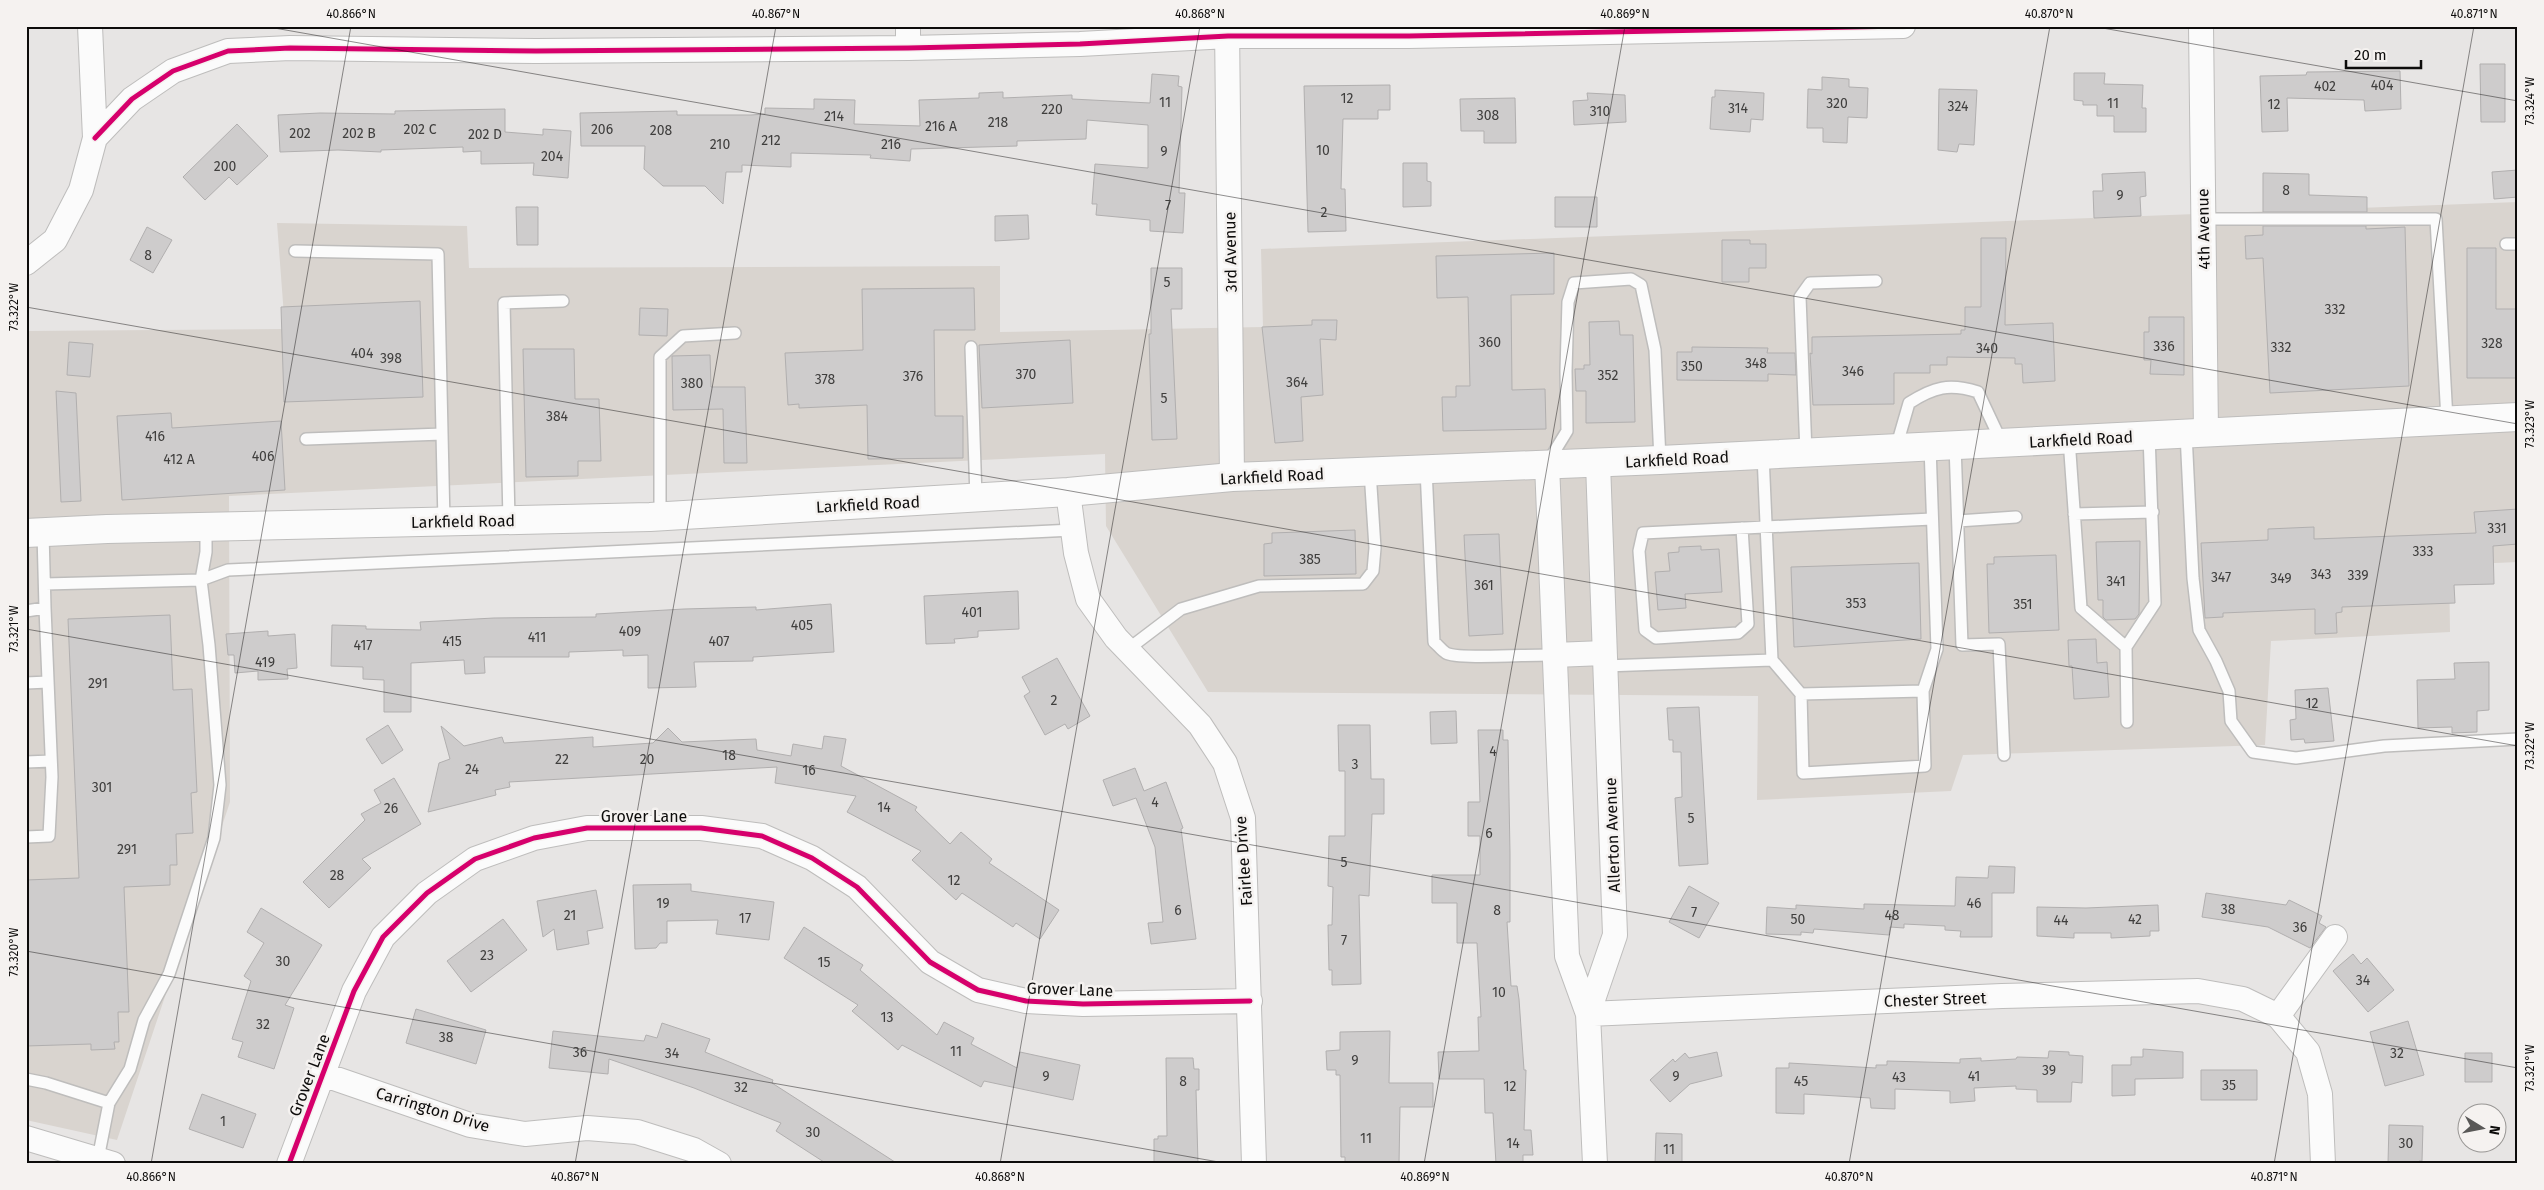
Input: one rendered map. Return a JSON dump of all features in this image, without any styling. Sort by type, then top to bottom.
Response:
[{"type":"main road","name":"Larkfield Road","points":[[35,533],[660,516],[1068,492],[1232,477],[1598,463],[2518,417]]},
{"type":"street","points":[[26,263],[54,240],[81,190],[95,138],[90,26]]},
{"type":"street","points":[[95,138],[132,99],[173,71],[228,51],[290,48],[536,52],[908,37],[1080,44],[1228,31],[1419,35],[1903,26]]},
{"type":"street","name":"4th Avenue","points":[[2196,433],[2203,219],[2201,26]]},
{"type":"street","name":"3rd Avenue","points":[[1228,31],[1232,477]]},
{"type":"street","name":"Allerton Avenue","points":[[1588,1014],[1616,936],[1598,463]]},
{"type":"street","name":"Allerton Avenue","points":[[1547,464],[1567,956],[1588,1014],[1595,1164]]},
{"type":"street","name":"Fairlee Drive","points":[[1068,492],[1076,553],[1088,599],[1127,650],[1200,725],[1225,763],[1243,818],[1254,1164]]},
{"type":"street","points":[[1554,654],[1604,659]]},
{"type":"street","name":"Grover Lane","points":[[289,1164],[354,991],[383,937],[427,893],[475,859],[534,838],[587,828],[701,828],[762,836],[812,858],[857,888],[930,962],[978,990],[1026,1002],[1073,1004],[1250,1001]]},
{"type":"street","points":[[2278,1016],[2335,937]]},
{"type":"street","name":"Chester Street","points":[[1588,1014],[2002,996],[2198,991],[2243,999],[2278,1016],[2308,1052],[2320,1094],[2323,1164]]},
{"type":"street","name":"Carrington Drive","points":[[322,1074],[470,1124],[525,1134],[587,1128],[637,1132],[694,1150],[719,1164]]},
{"type":"street","points":[[26,1138],[106,1161]]},
{"type":"lane","points":[[2203,219],[2436,219],[2447,420]]},
{"type":"lane","points":[[295,251],[438,254],[444,522]]},
{"type":"lane","points":[[1547,464],[1567,431],[1568,302],[1574,283],[1630,279],[1641,285],[1655,350],[1660,460]]},
{"type":"lane","points":[[1806,453],[1800,298],[1810,283],[1876,281]]},
{"type":"lane","points":[[509,520],[504,303],[563,301]]},
{"type":"lane","points":[[660,516],[660,357],[683,336],[735,333]]},
{"type":"lane","points":[[971,347],[976,498]]},
{"type":"lane","points":[[1896,448],[1909,403],[1928,391],[1958,386],[1978,392],[2002,443]]},
{"type":"lane","points":[[2196,433],[2192,568],[2199,630],[2216,661],[2229,691],[2231,721],[2253,752],[2296,758],[2384,746],[2518,738]]},
{"type":"lane","points":[[306,439],[442,434]]},
{"type":"lane","points":[[2127,722],[2126,647],[2155,602],[2149,435]]},
{"type":"lane","points":[[2069,439],[2081,608],[2126,647]]},
{"type":"lane","points":[[1763,455],[1772,660],[1801,694],[1803,773],[1925,766],[1923,691],[1937,649],[1932,519],[1942,446]]},
{"type":"lane","points":[[1942,446],[1958,521],[1962,645],[1998,644],[2004,755]]},
{"type":"lane","points":[[1426,469],[1434,642],[1447,654],[1479,656],[1532,653],[1554,654]]},
{"type":"lane","points":[[1127,650],[1180,609],[1259,586],[1363,584],[1373,571],[1375,548],[1370,471]]},
{"type":"lane","points":[[2074,514],[2152,512]]},
{"type":"lane","points":[[1958,521],[2016,516]]},
{"type":"lane","points":[[1742,528],[1748,624],[1738,633],[1656,638],[1645,630],[1639,551],[1643,533],[1742,528],[1932,519]]},
{"type":"lane","points":[[106,1161],[109,1104],[130,1069],[144,1020],[169,974],[214,838],[220,784],[211,663],[201,580],[206,552],[206,527]]},
{"type":"lane","points":[[45,584],[201,580],[228,570],[1073,530]]},
{"type":"lane","points":[[26,837],[49,836],[51,761],[45,584],[35,533]]},
{"type":"lane","points":[[26,611],[45,608]]},
{"type":"lane","points":[[1604,659],[1772,660]]},
{"type":"lane","points":[[26,683],[48,682]]},
{"type":"lane","points":[[1801,694],[1923,691]]},
{"type":"lane","points":[[26,762],[51,761]]},
{"type":"lane","points":[[26,1079],[46,1082],[109,1104]]},
{"type":"shaded area","points":[[2518,202],[2518,562],[2449,565],[2450,632],[2271,641],[2265,745],[1963,755],[1951,791],[1757,800],[1758,696],[1208,692],[1106,526],[1105,454],[229,496],[230,802],[117,1140],[26,1120],[26,331],[285,329],[277,223],[467,226],[469,268],[1000,266],[1000,332],[1263,327],[1261,249]]},
{"type":"building","points":[[2480,64],[2505,64],[2505,122],[2481,122]]},
{"type":"building","points":[[2400,71],[2401,109],[2365,111],[2364,100],[2287,98],[2288,131],[2262,132],[2260,76],[2306,75],[2307,72]]},
{"type":"building","points":[[2074,73],[2105,73],[2104,84],[2143,85],[2142,108],[2146,108],[2146,132],[2114,132],[2114,116],[2097,116],[2097,105],[2083,105],[2083,101],[2074,100]]},
{"type":"building","points":[[1152,74],[1179,76],[1178,86],[1182,87],[1179,193],[1185,193],[1183,233],[1150,231],[1150,220],[1096,215],[1097,204],[1092,204],[1095,164],[1148,168],[1148,125],[1087,120],[1086,139],[1017,141],[1017,146],[911,149],[910,161],[870,158],[871,155],[791,153],[791,167],[742,165],[742,172],[726,172],[723,204],[705,186],[663,186],[644,169],[645,146],[581,146],[580,113],[677,111],[677,115],[751,115],[765,114],[765,108],[814,109],[814,99],[855,100],[854,124],[920,126],[919,100],[979,98],[979,93],[1003,92],[1003,98],[1072,95],[1072,99],[1150,103]]},
{"type":"building","points":[[1822,77],[1849,79],[1849,87],[1868,88],[1867,118],[1848,117],[1847,143],[1823,142],[1823,128],[1807,128],[1808,89],[1822,90]]},
{"type":"building","points":[[1390,85],[1390,110],[1378,110],[1378,119],[1343,119],[1341,189],[1345,189],[1346,231],[1308,232],[1304,86]]},
{"type":"building","points":[[1939,89],[1977,90],[1974,145],[1959,144],[1957,152],[1938,150]]},
{"type":"building","points":[[1715,90],[1764,93],[1763,120],[1751,119],[1750,132],[1710,129],[1712,97],[1715,97]]},
{"type":"building","points":[[1587,93],[1625,95],[1626,122],[1574,125],[1573,101],[1588,100]]},
{"type":"building","points":[[1515,98],[1516,143],[1484,143],[1484,131],[1461,131],[1460,99]]},
{"type":"building","points":[[505,109],[505,132],[543,135],[543,129],[571,131],[568,178],[533,175],[534,163],[481,164],[481,151],[463,152],[463,147],[381,150],[381,152],[338,150],[280,152],[278,115],[320,113],[395,114],[395,111]]},
{"type":"building","points":[[237,124],[268,156],[237,185],[229,177],[205,200],[183,177]]},
{"type":"building","points":[[1403,163],[1427,163],[1427,181],[1431,182],[1431,206],[1403,207]]},
{"type":"building","points":[[2518,170],[2518,197],[2494,199],[2492,172]]},
{"type":"building","points":[[2145,172],[2146,196],[2140,197],[2141,216],[2094,218],[2093,191],[2103,191],[2102,174]]},
{"type":"building","points":[[2263,173],[2309,174],[2309,195],[2367,197],[2367,212],[2263,212]]},
{"type":"building","points":[[1555,197],[1597,197],[1597,227],[1555,227]]},
{"type":"building","points":[[516,207],[538,207],[538,245],[517,245]]},
{"type":"building","points":[[1028,215],[1029,239],[995,241],[995,216]]},
{"type":"building","points":[[2263,226],[2366,226],[2366,229],[2405,227],[2409,386],[2270,393],[2263,258],[2246,259],[2245,236],[2263,235]]},
{"type":"building","points":[[147,227],[172,240],[153,273],[130,260]]},
{"type":"building","points":[[1981,238],[2006,238],[2005,325],[2053,323],[2055,381],[2023,383],[2022,364],[2015,364],[2015,358],[1947,357],[1947,365],[1930,365],[1930,373],[1894,373],[1894,404],[1813,405],[1810,353],[1812,354],[1812,337],[1961,334],[1961,330],[1965,330],[1965,307],[1981,307]]},
{"type":"building","points":[[1722,240],[1750,240],[1750,244],[1766,244],[1766,268],[1749,268],[1749,282],[1722,282]]},
{"type":"building","points":[[2467,248],[2496,248],[2496,309],[2518,309],[2518,378],[2467,378]]},
{"type":"building","points":[[1554,253],[1554,294],[1511,295],[1512,390],[1545,389],[1546,429],[1443,431],[1442,397],[1456,397],[1456,386],[1470,386],[1468,297],[1437,298],[1436,256]]},
{"type":"building","points":[[1151,268],[1182,268],[1182,309],[1171,309],[1177,439],[1152,440],[1149,334],[1151,334]]},
{"type":"building","points":[[974,288],[975,330],[934,330],[935,416],[963,416],[963,458],[868,459],[867,405],[799,408],[799,404],[788,405],[785,353],[863,350],[862,289]]},
{"type":"building","points":[[420,301],[423,397],[284,402],[281,307]]},
{"type":"building","points":[[640,308],[668,309],[667,336],[639,335]]},
{"type":"building","points":[[2149,317],[2184,317],[2184,375],[2150,374],[2151,360],[2144,360],[2144,332],[2149,332]]},
{"type":"building","points":[[1312,320],[1337,320],[1336,340],[1320,339],[1323,395],[1301,397],[1303,441],[1275,443],[1262,327],[1312,325]]},
{"type":"building","points":[[1619,321],[1620,335],[1633,335],[1635,422],[1586,423],[1586,391],[1576,391],[1575,369],[1584,369],[1584,365],[1590,365],[1589,322]]},
{"type":"building","points":[[1070,340],[1073,403],[982,408],[979,345]]},
{"type":"building","points":[[69,342],[93,344],[90,377],[67,375]]},
{"type":"building","points":[[1692,347],[1768,348],[1767,353],[1795,353],[1796,375],[1768,374],[1768,381],[1677,380],[1677,352],[1692,352]]},
{"type":"building","points":[[523,349],[574,349],[575,399],[599,399],[601,461],[578,461],[578,476],[526,477]]},
{"type":"building","points":[[710,355],[711,387],[745,387],[747,463],[724,463],[723,409],[673,410],[672,356]]},
{"type":"building","points":[[56,391],[76,393],[81,501],[61,502]]},
{"type":"building","points":[[171,413],[172,428],[281,421],[285,490],[122,500],[117,416]]},
{"type":"building","points":[[2518,509],[2518,544],[2493,546],[2494,584],[2454,585],[2455,603],[2342,607],[2342,612],[2336,613],[2337,633],[2315,634],[2315,609],[2223,613],[2223,617],[2205,618],[2201,543],[2268,540],[2268,529],[2314,527],[2314,539],[2476,533],[2474,512]]},
{"type":"building","points":[[1355,530],[1356,574],[1264,576],[1264,544],[1272,543],[1272,533]]},
{"type":"building","points":[[1499,534],[1503,634],[1469,636],[1464,535]]},
{"type":"building","points":[[2140,541],[2139,614],[2135,619],[2106,620],[2103,617],[2103,600],[2098,600],[2096,542]]},
{"type":"building","points":[[1701,546],[1701,550],[1719,549],[1722,592],[1685,594],[1686,608],[1658,610],[1655,572],[1670,571],[1668,553],[1679,552],[1679,547]]},
{"type":"building","points":[[2056,555],[2059,630],[1989,633],[1987,564],[1994,564],[1994,557]]},
{"type":"building","points":[[1919,563],[1921,639],[1794,647],[1791,567]]},
{"type":"building","points":[[1018,591],[1019,629],[978,631],[978,637],[954,639],[955,643],[926,644],[924,596]]},
{"type":"building","points":[[831,604],[834,652],[753,657],[753,661],[694,662],[696,687],[648,688],[648,655],[623,656],[623,650],[569,652],[569,657],[484,657],[485,673],[465,674],[464,660],[411,663],[411,712],[384,712],[384,680],[363,679],[363,667],[331,666],[332,625],[366,626],[366,629],[421,630],[420,622],[494,618],[596,617],[596,614],[684,609],[756,607],[756,610]]},
{"type":"building","points":[[170,615],[173,690],[192,689],[197,792],[191,793],[193,833],[176,834],[177,865],[170,865],[170,885],[124,887],[129,1012],[118,1012],[119,1042],[114,1042],[115,1049],[91,1050],[91,1044],[26,1046],[26,880],[79,878],[68,619]]},
{"type":"building","points":[[268,631],[268,636],[295,634],[297,668],[287,669],[288,679],[258,680],[258,671],[235,673],[234,655],[228,655],[226,634]]},
{"type":"building","points":[[2096,639],[2097,663],[2107,662],[2109,697],[2074,699],[2072,666],[2069,666],[2068,640]]},
{"type":"building","points":[[1057,658],[1090,716],[1068,729],[1065,724],[1045,735],[1024,696],[1030,692],[1022,677]]},
{"type":"building","points":[[2489,662],[2489,710],[2477,711],[2477,732],[2452,733],[2452,727],[2418,728],[2417,680],[2455,679],[2454,663]]},
{"type":"building","points":[[2328,688],[2334,741],[2305,743],[2304,739],[2291,740],[2290,720],[2296,719],[2295,690]]},
{"type":"building","points":[[1699,707],[1708,864],[1679,866],[1675,798],[1682,797],[1681,752],[1673,752],[1673,740],[1669,740],[1667,708]]},
{"type":"building","points":[[1456,711],[1457,743],[1431,744],[1430,712]]},
{"type":"building","points":[[388,725],[403,750],[382,764],[366,739]]},
{"type":"building","points":[[1338,725],[1370,725],[1371,779],[1384,779],[1384,814],[1372,814],[1369,896],[1359,895],[1361,984],[1332,985],[1332,970],[1329,970],[1328,925],[1332,925],[1333,887],[1328,886],[1329,836],[1345,836],[1345,771],[1339,771]]},
{"type":"building","points":[[441,726],[464,746],[502,737],[504,743],[593,737],[593,747],[653,743],[668,728],[682,742],[756,739],[757,750],[791,756],[793,744],[822,749],[824,736],[846,739],[841,766],[917,807],[915,810],[950,844],[961,832],[992,859],[989,863],[1059,910],[1040,939],[1016,923],[1013,927],[962,893],[956,900],[912,860],[921,851],[847,812],[856,796],[775,783],[777,767],[509,782],[510,787],[495,790],[496,795],[428,812],[439,763],[450,759]]},
{"type":"building","points":[[1478,730],[1503,730],[1503,740],[1508,740],[1510,922],[1507,922],[1511,986],[1517,986],[1524,1070],[1526,1070],[1524,1130],[1531,1130],[1533,1155],[1523,1155],[1523,1164],[1496,1164],[1493,1113],[1485,1113],[1484,1079],[1439,1079],[1438,1052],[1479,1051],[1478,1017],[1481,1017],[1477,943],[1457,943],[1457,903],[1432,903],[1432,875],[1480,875],[1480,836],[1468,836],[1468,802],[1480,802]]},
{"type":"building","points":[[1135,768],[1144,791],[1166,782],[1183,828],[1181,829],[1196,939],[1151,944],[1148,923],[1163,922],[1155,847],[1136,798],[1113,806],[1103,780]]},
{"type":"building","points":[[394,778],[421,824],[362,859],[371,868],[329,908],[303,882],[365,820],[361,814],[381,803],[374,790]]},
{"type":"building","points":[[1989,866],[2015,867],[2014,893],[1992,893],[1992,937],[1960,937],[1961,931],[1945,930],[1945,926],[1904,924],[1904,928],[1890,927],[1889,935],[1814,929],[1813,933],[1801,932],[1801,935],[1766,934],[1767,907],[1796,909],[1796,905],[1864,909],[1864,904],[1955,906],[1956,877],[1988,878]]},
{"type":"building","points":[[691,884],[691,891],[774,902],[769,940],[716,934],[718,920],[667,921],[667,943],[660,943],[656,948],[635,949],[633,885]]},
{"type":"building","points":[[1689,886],[1719,903],[1699,938],[1669,922]]},
{"type":"building","points":[[596,890],[603,928],[587,931],[589,944],[557,950],[554,929],[543,937],[537,901]]},
{"type":"building","points":[[2206,893],[2286,905],[2289,900],[2322,916],[2319,923],[2326,927],[2310,948],[2268,927],[2202,917]]},
{"type":"building","points":[[2158,905],[2159,931],[2150,931],[2150,936],[2111,938],[2111,933],[2074,933],[2074,938],[2037,936],[2037,907],[2086,908]]},
{"type":"building","points":[[261,908],[322,945],[285,1005],[294,1008],[274,1069],[238,1057],[243,1042],[232,1039],[251,981],[244,976],[264,943],[247,932]]},
{"type":"building","points":[[503,919],[527,950],[471,992],[447,961]]},
{"type":"building","points":[[804,927],[863,965],[860,970],[937,1035],[944,1022],[974,1038],[971,1044],[1017,1068],[1020,1052],[1080,1065],[1073,1100],[984,1081],[981,1087],[902,1045],[898,1050],[852,1011],[858,1005],[784,958]]},
{"type":"building","points":[[2353,954],[2361,964],[2367,958],[2394,990],[2368,1012],[2333,971]]},
{"type":"building","points":[[416,1009],[486,1030],[476,1064],[406,1043]]},
{"type":"building","points":[[2408,1021],[2424,1075],[2385,1086],[2370,1032]]},
{"type":"building","points":[[662,1023],[710,1039],[705,1052],[773,1080],[772,1083],[898,1164],[827,1164],[776,1131],[781,1123],[694,1088],[609,1059],[608,1074],[549,1068],[553,1031],[644,1041],[646,1035],[657,1038]]},
{"type":"building","points":[[1390,1031],[1389,1083],[1433,1083],[1433,1107],[1400,1107],[1399,1164],[1345,1164],[1345,1157],[1341,1157],[1340,1075],[1336,1075],[1336,1070],[1327,1070],[1326,1051],[1340,1050],[1340,1032]]},
{"type":"building","points":[[2143,1049],[2183,1052],[2183,1078],[2135,1079],[2135,1095],[2112,1096],[2112,1065],[2131,1065],[2131,1057],[2143,1057]]},
{"type":"building","points":[[2049,1051],[2069,1052],[2069,1055],[2083,1056],[2082,1083],[2072,1082],[2071,1102],[2037,1102],[2037,1090],[2016,1089],[2016,1086],[1974,1088],[1975,1101],[1950,1103],[1950,1091],[1895,1089],[1895,1109],[1871,1108],[1870,1098],[1804,1094],[1804,1114],[1776,1113],[1776,1068],[1789,1068],[1789,1063],[1876,1068],[1876,1065],[1887,1065],[1887,1061],[1960,1063],[1960,1059],[1981,1058],[1981,1061],[2016,1059],[2017,1057],[2048,1058]]},
{"type":"building","points":[[1717,1052],[1722,1076],[1690,1084],[1670,1102],[1650,1080],[1673,1059],[1675,1062],[1685,1053],[1689,1058]]},
{"type":"building","points":[[2465,1053],[2492,1053],[2492,1082],[2465,1082]]},
{"type":"building","points":[[1166,1058],[1193,1058],[1194,1069],[1199,1069],[1199,1090],[1196,1090],[1198,1164],[1154,1164],[1154,1139],[1158,1139],[1158,1136],[1167,1136]]},
{"type":"building","points":[[2201,1070],[2257,1070],[2257,1100],[2201,1100]]},
{"type":"building","points":[[202,1094],[256,1114],[243,1148],[189,1129]]},
{"type":"building","points":[[2389,1125],[2423,1126],[2422,1161],[2419,1161],[2419,1164],[2388,1163]]},
{"type":"building","points":[[1656,1133],[1682,1134],[1682,1164],[1655,1164]]},
{"type":"cycle path","points":[[95,138],[132,99],[173,71],[228,51],[290,48],[536,51],[908,48],[1080,44],[1228,36],[1409,36],[1903,26]]},
{"type":"cycle path","points":[[289,1164],[354,991],[383,937],[427,893],[475,859],[534,838],[587,828],[701,828],[762,836],[812,858],[857,887],[930,962],[978,990],[1026,1001],[1083,1004],[1250,1001]]}]
